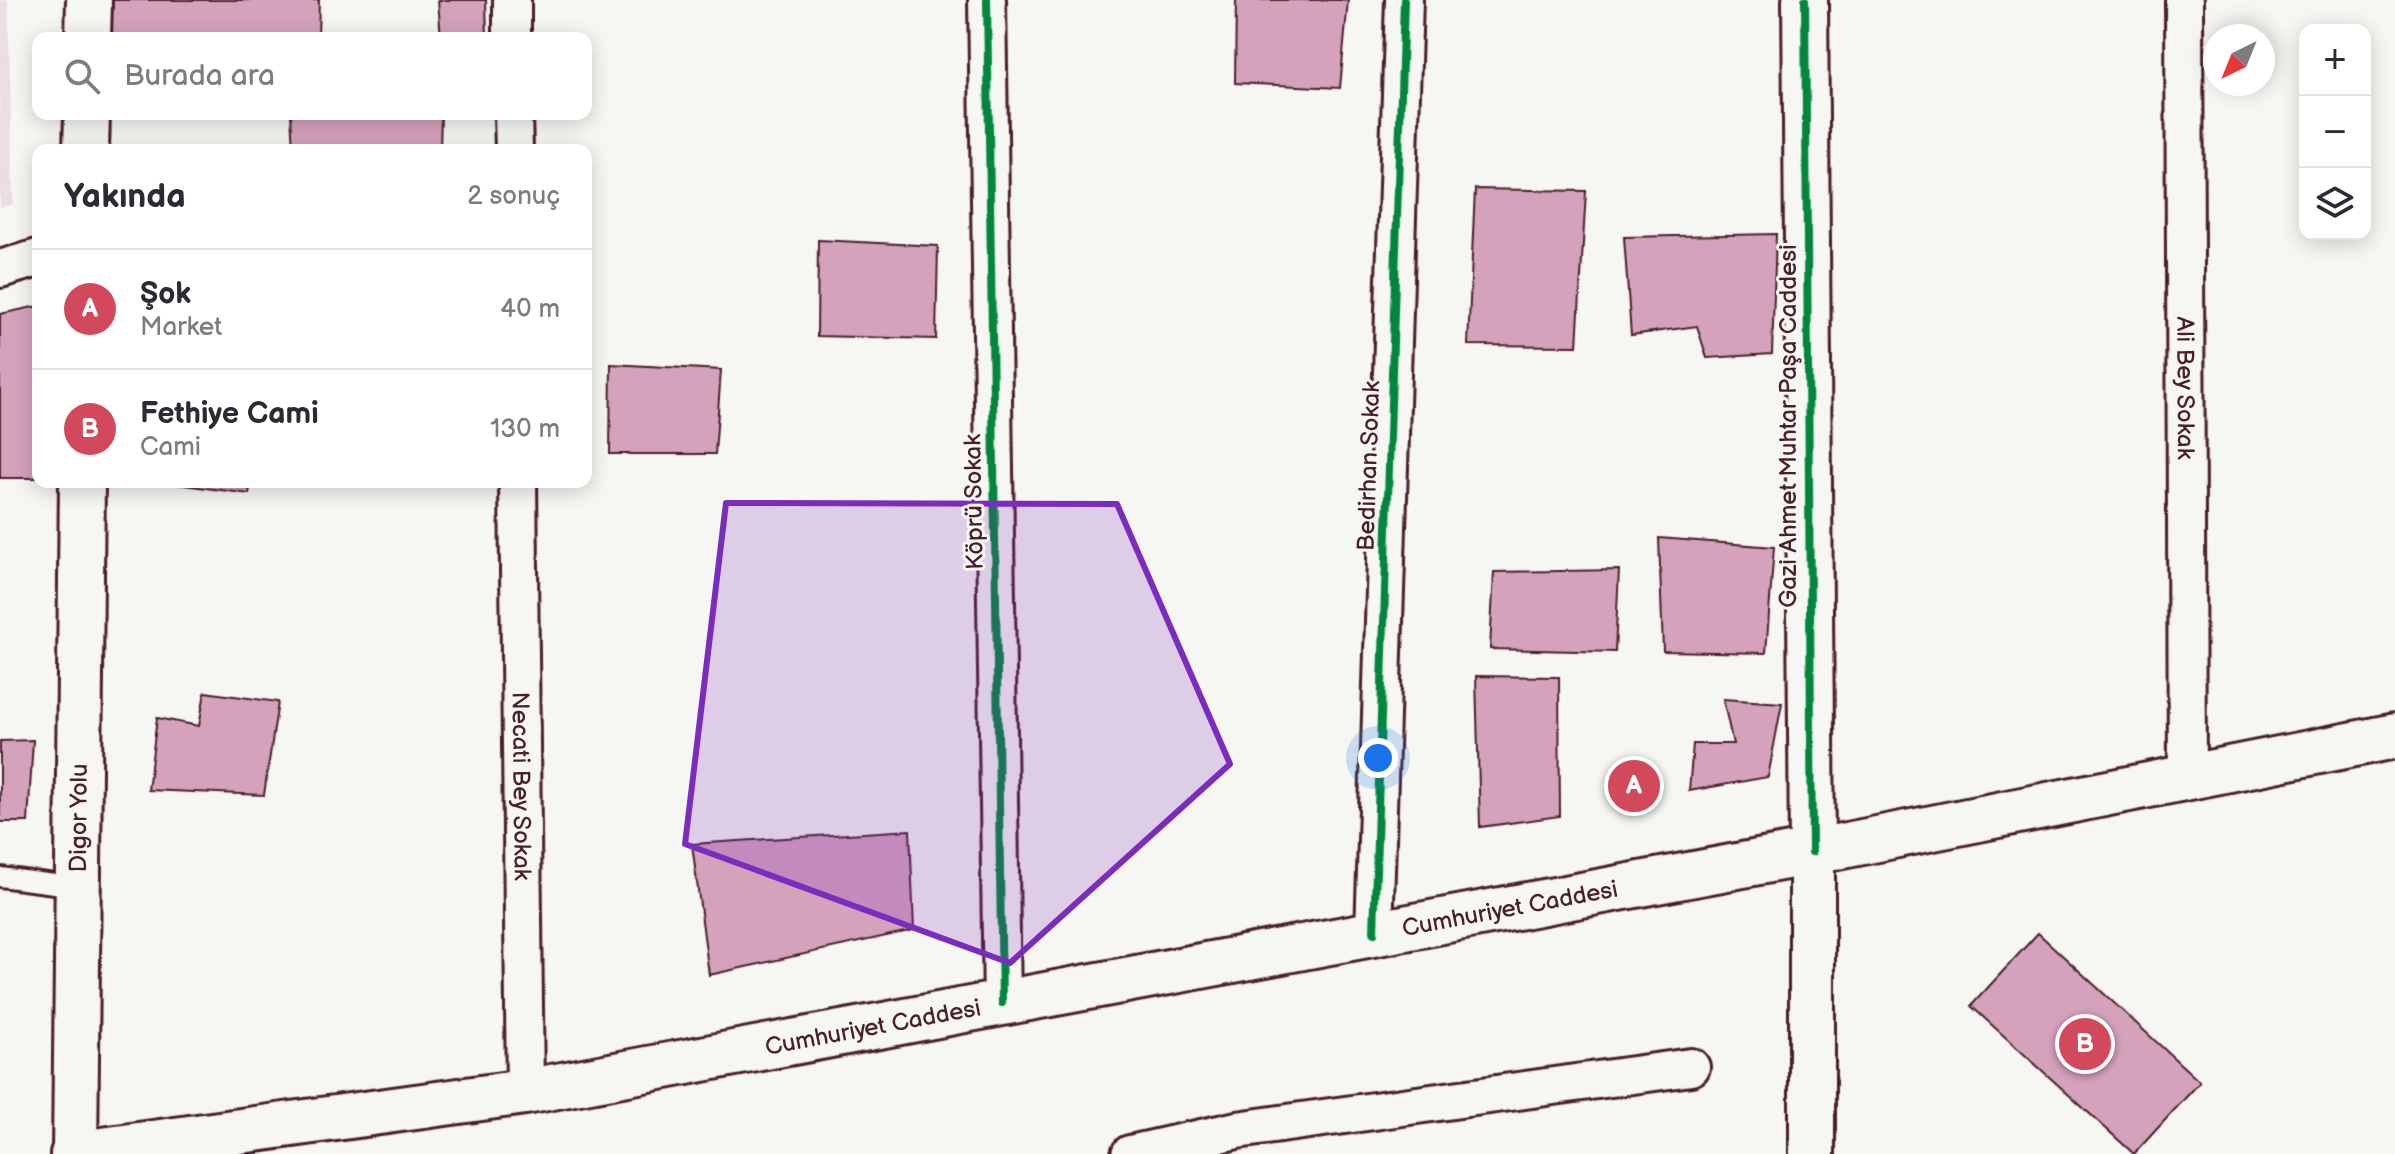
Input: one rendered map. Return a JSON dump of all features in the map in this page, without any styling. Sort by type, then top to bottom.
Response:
[{"type":"main road","points":[[88,32],[89,0]]},
{"type":"main road","name":"Gazi Ahmet Muhtar Paşa Caddesi","points":[[1805,0],[1812,1154]]},
{"type":"main road","points":[[86,144],[87,120]]},
{"type":"main road","name":"Digor Yolu","points":[[74,1154],[82,488]]},
{"type":"main road","name":"Cumhuriyet Caddesi","points":[[74,1154],[130,1150],[525,1092],[1812,852],[2395,736]]},
{"type":"street","points":[[512,0],[512,32]]},
{"type":"street","name":"Köprü Sokak","points":[[987,0],[1002,1003]]},
{"type":"street","name":"Bedirhan Sokak","points":[[1374,933],[1404,0]]},
{"type":"street","name":"Ali Bey Sokak","points":[[2184,0],[2187,777]]},
{"type":"street","points":[[513,120],[514,144]]},
{"type":"street","points":[[0,269],[32,260]]},
{"type":"street","name":"Necati Bey Sokak","points":[[518,488],[525,1092]]},
{"type":"street","points":[[1130,1154],[1237,1130],[1691,1067]]},
{"type":"lane","points":[[0,877],[78,887]]},
{"type":"highlighted area","points":[[726,503],[1117,504],[1230,764],[1010,963],[685,844]]},
{"type":"shaded area","points":[[0,0],[8,0],[13,204],[0,207]]},
{"type":"building","points":[[100,0],[319,0],[318,32],[100,32]]},
{"type":"building","points":[[438,0],[486,0],[487,32],[441,32]]},
{"type":"building","points":[[1236,0],[1348,0],[1340,88],[1235,83]]},
{"type":"building","points":[[291,120],[441,120],[440,144],[293,144]]},
{"type":"building","points":[[1475,189],[1586,191],[1577,346],[1468,345]]},
{"type":"building","points":[[1776,234],[1772,354],[1707,358],[1697,326],[1631,335],[1624,237]]},
{"type":"building","points":[[818,240],[938,246],[936,339],[817,336]]},
{"type":"building","points":[[32,307],[32,478],[0,478],[0,314]]},
{"type":"building","points":[[611,364],[721,370],[715,454],[610,454]]},
{"type":"building","points":[[206,488],[250,488],[249,494]]},
{"type":"building","points":[[1659,538],[1774,547],[1766,653],[1663,651]]},
{"type":"building","points":[[1619,570],[1615,652],[1490,649],[1494,572]]},
{"type":"building","points":[[1476,676],[1559,677],[1560,816],[1480,827]]},
{"type":"building","points":[[205,692],[278,702],[264,795],[148,790],[157,718],[199,726]]},
{"type":"building","points":[[1723,699],[1782,703],[1768,777],[1689,791],[1693,744],[1733,744]]},
{"type":"building","points":[[33,740],[28,822],[0,822],[0,741]]},
{"type":"building","points":[[910,830],[914,930],[709,975],[692,844]]},
{"type":"building","points":[[2038,933],[2200,1082],[2134,1154],[1971,1006]]},
{"type":"cycle path","points":[[987,0],[1002,1003]]},
{"type":"cycle path","points":[[1374,933],[1404,0]]},
{"type":"cycle path","points":[[1805,0],[1812,852]]},
{"type":"place","name":"Şok","points":[[1634,786]]},
{"type":"place","name":"Fethiye Cami","points":[[2085,1044]]}]
